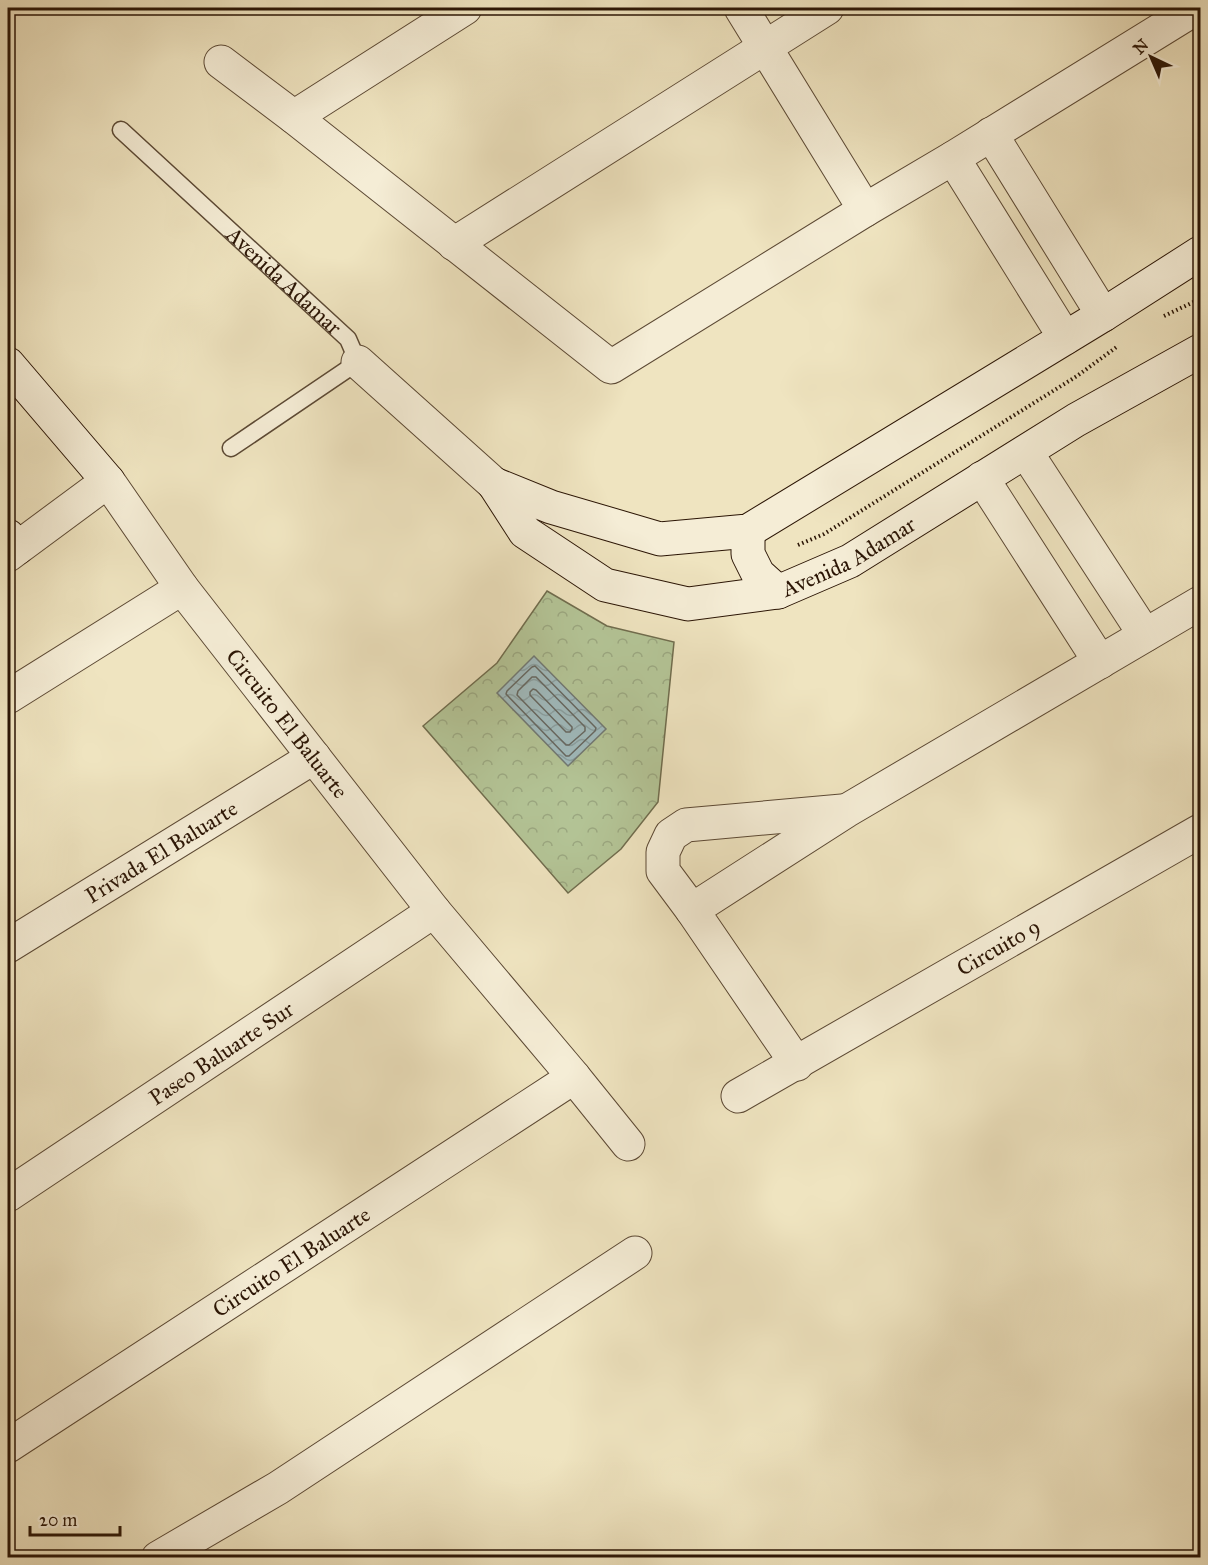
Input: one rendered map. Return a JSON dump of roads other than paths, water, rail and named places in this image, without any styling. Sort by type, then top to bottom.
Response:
[{"type":"street","points":[[294,117],[465,8]]},
{"type":"street","points":[[741,8],[865,210]]},
{"type":"street","points":[[454,244],[827,8]]},
{"type":"street","points":[[221,62],[611,367],[1196,8]]},
{"type":"street","points":[[991,134],[1103,315]]},
{"type":"street","points":[[953,158],[1065,338]]},
{"type":"street","name":"Avenida Adamar","points":[[494,484],[551,507],[660,539],[748,531],[1103,315],[1200,253]]},
{"type":"street","name":"Avenida Adamar","points":[[358,362],[494,484],[525,532],[605,585],[688,604],[778,592],[850,561],[1076,420],[1200,351]]},
{"type":"street","name":"Circuito El Baluarte","points":[[8,364],[108,481],[182,588],[434,910],[628,1144]]},
{"type":"street","points":[[1026,452],[1145,635]]},
{"type":"street","points":[[982,478],[1100,662]]},
{"type":"street","points":[[11,546],[108,481]]},
{"type":"street","points":[[748,531],[748,554],[758,574],[778,592]]},
{"type":"street","points":[[8,697],[182,588]]},
{"type":"street","points":[[692,910],[846,811],[1200,603]]},
{"type":"street","name":"Privada El Baluarte","points":[[8,946],[314,757]]},
{"type":"street","points":[[797,1064],[663,871],[663,852],[671,835],[686,825],[846,811]]},
{"type":"street","name":"Circuito 9","points":[[738,1096],[1200,831]]},
{"type":"street","name":"Paseo Baluarte Sur","points":[[8,1195],[434,910]]},
{"type":"street","name":"Circuito El Baluarte","points":[[8,1446],[574,1077]]},
{"type":"street","points":[[158,1557],[278,1488],[635,1253]]},
{"type":"lane","name":"Avenida Adamar","points":[[121,130],[348,339],[358,362]]},
{"type":"lane","points":[[231,448],[358,362]]},
{"type":"water","points":[[534,656],[606,729],[568,766],[497,693]]}]
